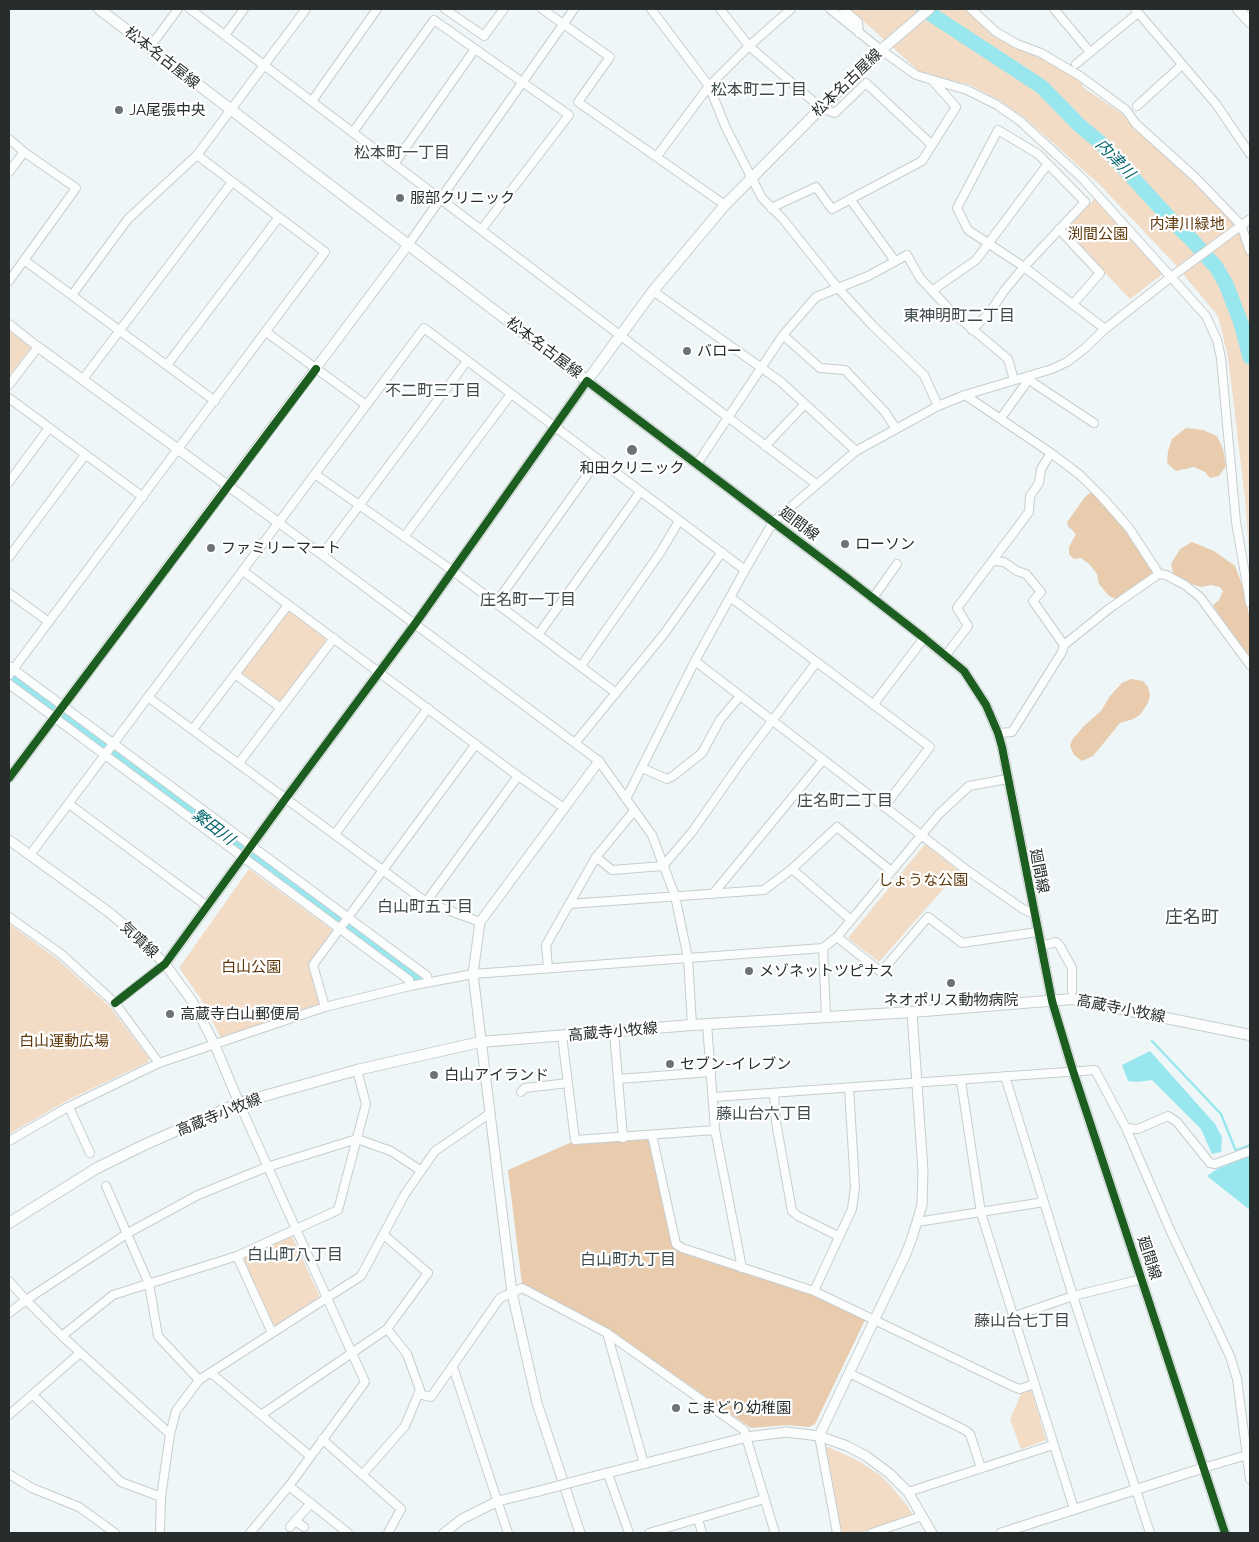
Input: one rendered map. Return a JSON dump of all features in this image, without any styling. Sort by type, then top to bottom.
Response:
[{"type":"main road","name":"松本名古屋線","points":[[98,9],[587,380],[653,291],[725,205],[821,108],[885,47],[929,9]]},
{"type":"main road","points":[[1238,9],[1250,22]]},
{"type":"main road","name":"高蔵寺小牧線","points":[[9,1223],[97,1168],[144,1145],[239,1104],[357,1070],[480,1042],[692,1025],[912,1012],[1072,999],[1250,1035]]},
{"type":"street","points":[[150,48],[178,9]]},
{"type":"street","points":[[190,9],[816,484]]},
{"type":"street","points":[[225,35],[244,9]]},
{"type":"street","points":[[72,295],[128,220],[197,155],[306,9]]},
{"type":"street","points":[[312,101],[377,9]]},
{"type":"street","points":[[445,9],[484,36],[504,9]]},
{"type":"street","points":[[542,9],[610,57],[578,102],[725,205]]},
{"type":"street","points":[[9,778],[408,245],[574,9]]},
{"type":"street","points":[[651,9],[709,86],[726,128],[762,198],[782,218],[838,288],[872,326],[924,375],[938,406]]},
{"type":"street","points":[[720,9],[750,46],[821,108],[835,113],[866,83],[932,145]]},
{"type":"street","points":[[657,156],[709,86],[791,9]]},
{"type":"street","points":[[830,9],[859,32],[885,47],[916,75],[967,90],[997,105],[1020,121],[1082,178],[1206,316],[1217,340],[1221,358],[1236,522],[1250,603]]},
{"type":"street","points":[[843,9],[858,22],[859,32]]},
{"type":"street","points":[[971,9],[996,32],[1017,44],[1041,53],[1080,76],[1126,110],[1136,124],[1196,178],[1240,226],[1250,251]]},
{"type":"street","points":[[1054,9],[1090,52]]},
{"type":"street","points":[[1076,64],[1137,11],[1247,141],[1250,154]]},
{"type":"street","points":[[353,132],[434,20],[569,115],[481,230]]},
{"type":"street","points":[[394,164],[474,49]]},
{"type":"street","points":[[1137,106],[1182,65]]},
{"type":"street","points":[[771,208],[816,187],[832,209],[922,161],[956,107],[933,81]]},
{"type":"street","points":[[972,330],[990,312],[1024,267],[1085,202],[1038,154],[998,130],[957,208],[968,230],[1024,267],[1105,329]]},
{"type":"street","points":[[9,139],[24,152],[76,188],[9,281]]},
{"type":"street","points":[[9,172],[24,152]]},
{"type":"street","points":[[197,155],[325,252],[143,497],[11,670],[427,976],[428,982]]},
{"type":"street","points":[[933,290],[976,260],[1047,165]]},
{"type":"street","points":[[83,379],[232,182]]},
{"type":"street","points":[[850,198],[895,261]]},
{"type":"street","points":[[167,366],[278,217]]},
{"type":"street","points":[[626,799],[695,661],[774,522],[856,451],[938,406],[965,395],[1028,377],[1067,362],[1105,329],[1250,219]]},
{"type":"street","points":[[1059,229],[1100,273],[1073,304]]},
{"type":"street","points":[[697,464],[783,335],[816,297],[868,276],[907,255],[920,278],[952,312],[1008,359],[1014,380]]},
{"type":"street","points":[[24,260],[215,401]]},
{"type":"street","points":[[653,291],[780,381],[856,451]]},
{"type":"street","points":[[9,324],[599,760],[652,835],[674,896],[688,958],[692,1025]]},
{"type":"street","points":[[30,855],[424,328],[745,570]]},
{"type":"street","points":[[266,332],[366,405]]},
{"type":"street","points":[[783,335],[820,368],[845,370],[885,412],[896,429]]},
{"type":"street","points":[[9,385],[38,347]]},
{"type":"street","points":[[322,555],[468,361]]},
{"type":"street","points":[[1001,418],[1028,377]]},
{"type":"street","points":[[1028,377],[1094,423]]},
{"type":"street","points":[[115,1003],[165,964],[415,624],[587,380]]},
{"type":"street","name":"廻間線","points":[[587,380],[924,638],[964,671],[986,705],[998,733],[1052,1001],[1073,1071],[1225,1533]]},
{"type":"street","points":[[404,537],[511,394]]},
{"type":"street","points":[[965,395],[1001,418],[1080,475],[1129,528],[1159,574]]},
{"type":"street","points":[[9,398],[143,497]]},
{"type":"street","points":[[765,446],[805,404]]},
{"type":"street","points":[[9,482],[49,428]]},
{"type":"street","points":[[945,656],[968,626],[958,608],[1029,512],[1030,496],[1039,482],[1041,469],[1051,453]]},
{"type":"street","points":[[9,557],[85,455]]},
{"type":"street","points":[[496,603],[598,460]]},
{"type":"street","points":[[316,474],[453,571],[616,693]]},
{"type":"street","points":[[538,635],[640,492]]},
{"type":"street","points":[[580,666],[660,553],[679,521]]},
{"type":"street","points":[[575,743],[664,634],[722,552]]},
{"type":"street","points":[[994,561],[1004,562],[1017,571],[1026,574],[1041,592],[1033,601],[1064,645]]},
{"type":"street","points":[[873,598],[897,564]]},
{"type":"street","points":[[243,571],[518,776],[564,808]]},
{"type":"street","points":[[998,733],[1012,732],[1062,652],[1064,645],[1110,608],[1159,574],[1166,575],[1194,591],[1250,665]]},
{"type":"street","points":[[9,593],[49,622]]},
{"type":"street","points":[[730,597],[930,748],[884,807]]},
{"type":"street","points":[[193,729],[288,605]]},
{"type":"street","points":[[239,763],[334,638]]},
{"type":"street","points":[[873,705],[924,638]]},
{"type":"street","points":[[695,661],[921,836],[1023,909],[1034,914]]},
{"type":"street","points":[[596,857],[612,870],[663,866],[692,832],[741,762],[816,663]]},
{"type":"street","points":[[235,674],[281,708]]},
{"type":"street","points":[[9,684],[409,980],[410,986]]},
{"type":"street","points":[[642,768],[666,779],[674,776],[702,753],[720,720],[740,696]]},
{"type":"street","points":[[148,697],[426,902],[480,922]]},
{"type":"street","points":[[335,834],[428,708]]},
{"type":"street","points":[[325,1007],[313,965],[476,744]]},
{"type":"street","points":[[580,1533],[537,1403],[512,1293],[473,974],[480,922],[599,760]]},
{"type":"street","points":[[713,894],[823,760]]},
{"type":"street","points":[[426,902],[518,776]]},
{"type":"street","points":[[9,1141],[69,1107],[159,1063],[325,1007],[410,986],[473,974],[823,948],[837,937],[939,814],[969,786],[1007,780]]},
{"type":"street","points":[[69,804],[207,906]]},
{"type":"street","points":[[548,968],[546,945],[596,857],[634,811]]},
{"type":"street","points":[[569,904],[764,890],[792,869],[837,826],[891,871]]},
{"type":"street","name":"気噴線","points":[[9,840],[110,913],[165,964],[192,1001],[214,1044],[239,1104]]},
{"type":"street","points":[[792,869],[851,920]]},
{"type":"street","points":[[9,917],[60,953],[115,1003],[159,1063]]},
{"type":"street","points":[[837,937],[882,972],[928,917],[962,943],[1037,932]]},
{"type":"street","points":[[1040,946],[1056,942],[1060,946],[1072,968],[1072,991]]},
{"type":"street","points":[[823,948],[826,1016]]},
{"type":"street","points":[[837,1533],[818,1436],[905,1256],[922,1205],[924,1171],[912,1012]]},
{"type":"street","points":[[707,1024],[715,1130],[742,1268]]},
{"type":"street","points":[[614,1032],[623,1138]]},
{"type":"street","points":[[562,1036],[575,1140],[715,1130]]},
{"type":"street","points":[[62,1336],[114,1296],[237,1256],[338,1210],[366,1104],[357,1070]]},
{"type":"street","points":[[714,1097],[961,1081],[1095,1070],[1126,1128],[1171,1232],[1230,1356],[1237,1379],[1250,1480]]},
{"type":"street","points":[[618,1079],[711,1072]]},
{"type":"street","points":[[1005,1076],[1073,1296],[1150,1533]]},
{"type":"street","points":[[961,1081],[981,1213],[1015,1316],[1034,1384],[1074,1510]]},
{"type":"street","points":[[521,1092],[525,1088],[568,1083]]},
{"type":"street","points":[[814,1291],[852,1209],[855,1187],[849,1088]]},
{"type":"street","points":[[774,1094],[776,1122],[792,1211],[798,1216],[838,1236]]},
{"type":"street","points":[[239,1104],[365,1382],[289,1486],[250,1533]]},
{"type":"street","points":[[69,1107],[90,1153]]},
{"type":"street","points":[[160,1533],[161,1497],[170,1434],[176,1411],[199,1380],[361,1276],[405,1194],[435,1151],[489,1114]]},
{"type":"street","points":[[1126,1128],[1138,1129],[1168,1116],[1177,1122],[1210,1163],[1215,1164],[1250,1151]]},
{"type":"street","points":[[652,1135],[676,1244],[682,1248],[814,1291],[1014,1387],[1020,1388],[1034,1384]]},
{"type":"street","points":[[9,1313],[128,1233],[198,1195],[267,1167],[357,1139],[391,1151],[420,1170]]},
{"type":"street","points":[[106,1186],[149,1284],[158,1336],[199,1380]]},
{"type":"street","points":[[917,1222],[1044,1202]]},
{"type":"street","points":[[261,1415],[387,1329],[428,1273],[384,1235]]},
{"type":"street","points":[[237,1256],[272,1333]]},
{"type":"street","points":[[1015,1316],[1073,1296],[1142,1280]]},
{"type":"street","points":[[9,1281],[62,1336],[170,1434]]},
{"type":"street","points":[[418,1394],[431,1397],[500,1298],[522,1288],[608,1333],[744,1430],[775,1533]]},
{"type":"street","points":[[362,1475],[405,1426],[420,1390],[407,1354],[387,1329]]},
{"type":"street","points":[[608,1333],[644,1464]]},
{"type":"street","points":[[9,1415],[80,1352]]},
{"type":"street","points":[[453,1367],[508,1533]]},
{"type":"street","points":[[211,1373],[310,1456]]},
{"type":"street","points":[[849,1373],[966,1430],[970,1434],[981,1468]]},
{"type":"street","points":[[33,1395],[121,1482],[161,1497]]},
{"type":"street","points":[[444,1533],[462,1519],[498,1501],[747,1437],[786,1432],[818,1436],[847,1446],[866,1456],[889,1472],[908,1492],[932,1533]]},
{"type":"street","points":[[322,1439],[401,1509],[388,1533]]},
{"type":"street","points":[[908,1492],[1053,1445]]},
{"type":"street","points":[[1000,1533],[1019,1530],[1074,1510],[1247,1455]]},
{"type":"street","points":[[9,1474],[32,1488],[79,1508],[115,1533]]},
{"type":"street","points":[[608,1474],[629,1533]]},
{"type":"street","points":[[289,1486],[348,1533]]},
{"type":"street","points":[[649,1533],[764,1499]]},
{"type":"street","points":[[304,1527],[293,1524],[311,1503]]},
{"type":"street","points":[[872,1533],[922,1516]]},
{"type":"street","points":[[698,1518],[702,1533]]},
{"type":"green space","name":"内津川緑地","points":[[850,9],[967,9],[993,35],[1044,58],[1079,80],[1084,88],[1121,113],[1190,175],[1236,223],[1250,258],[1250,567],[1245,498],[1228,357],[1218,316],[1173,262],[1099,184],[1026,119],[999,100],[970,85],[921,73]]},
{"type":"green space","name":"渕間公園","points":[[1095,198],[1164,273],[1130,299],[1065,231]]},
{"type":"green space","points":[[9,328],[30,343],[31,348],[9,376]]},
{"type":"green space","points":[[291,611],[326,637],[326,641],[281,701],[277,702],[242,676],[241,672],[286,612]]},
{"type":"green space","name":"しょうな公園","points":[[925,844],[959,871],[879,962],[848,938]]},
{"type":"green space","name":"白山公園","points":[[249,869],[335,932],[310,966],[321,1006],[221,1038],[201,999],[179,968]]},
{"type":"green space","name":"白山運動広場","points":[[9,924],[56,958],[110,1007],[149,1058],[148,1062],[68,1100],[9,1134]]},
{"type":"green space","points":[[290,1236],[293,1238],[319,1295],[318,1298],[276,1326],[272,1324],[244,1260],[245,1256]]},
{"type":"green space","points":[[1031,1389],[1046,1440],[1021,1449],[1010,1419],[1022,1392]]},
{"type":"green space","points":[[828,1447],[857,1460],[880,1475],[906,1504],[912,1513],[910,1517],[860,1533],[841,1533],[824,1449]]},
{"type":"shaded area","points":[[1186,428],[1203,430],[1217,436],[1223,449],[1226,466],[1219,476],[1210,478],[1205,472],[1194,467],[1176,471],[1167,463],[1172,439]]},
{"type":"shaded area","points":[[1091,492],[1126,529],[1153,572],[1116,599],[1109,596],[1099,584],[1097,574],[1090,565],[1081,558],[1074,559],[1069,554],[1069,547],[1076,534],[1068,526],[1067,522],[1085,497]]},
{"type":"shaded area","points":[[1192,542],[1214,551],[1235,566],[1242,585],[1250,619],[1250,658],[1213,605],[1219,600],[1223,591],[1220,587],[1211,585],[1201,587],[1185,582],[1173,573],[1171,564],[1180,549]]},
{"type":"shaded area","points":[[1131,679],[1143,681],[1148,687],[1150,695],[1148,703],[1140,715],[1120,723],[1093,756],[1082,761],[1074,755],[1070,746],[1072,740],[1101,711],[1110,696],[1122,683]]},
{"type":"shaded area","points":[[647,1139],[650,1141],[673,1247],[677,1251],[812,1295],[865,1320],[815,1424],[809,1427],[787,1425],[751,1428],[608,1329],[522,1284],[508,1170],[572,1142],[575,1144]]},
{"type":"water","points":[[1150,1051],[1215,1124],[1222,1137],[1221,1152],[1212,1154],[1201,1129],[1152,1080],[1128,1081],[1122,1065]]},
{"type":"water","points":[[1250,1155],[1250,1210],[1207,1176],[1217,1169]]},
{"type":"waterway","name":"内津川","points":[[923,9],[1042,87],[1079,125],[1102,144],[1216,267],[1226,284],[1241,323],[1250,357]]},
{"type":"waterway","name":"繁田川","points":[[9,675],[416,978]]},
{"type":"waterway","points":[[1152,1041],[1221,1114],[1235,1149],[1238,1150],[1250,1145]]},
{"type":"cycle path","points":[[9,778],[316,369]]},
{"type":"cycle path","points":[[115,1003],[165,964],[415,624],[587,381],[924,638],[964,671],[986,705],[1002,747],[1052,1001],[1073,1071],[1225,1533]]},
{"type":"place","name":"JA尾張中央","points":[[119,110]]},
{"type":"place","name":"服部クリニック","points":[[400,198]]},
{"type":"place","name":"バロー","points":[[687,351]]},
{"type":"place","name":"和田クリニック","points":[[632,450]]},
{"type":"place","name":"ローソン","points":[[845,544]]},
{"type":"place","name":"ファミリーマート","points":[[211,548]]},
{"type":"place","name":"メゾネットツピナス","points":[[749,971]]},
{"type":"place","name":"ネオポリス動物病院","points":[[951,983]]},
{"type":"place","name":"高蔵寺白山郵便局","points":[[170,1014]]},
{"type":"place","name":"セブン-イレブン","points":[[670,1064]]},
{"type":"place","name":"白山アイランド","points":[[434,1075]]},
{"type":"place","name":"こまどり幼稚園","points":[[676,1408]]},
{"type":"district","name":"松本町二丁目","points":[[759,90]]},
{"type":"district","name":"松本町一丁目","points":[[402,153]]},
{"type":"district","name":"東神明町二丁目","points":[[959,316]]},
{"type":"district","name":"不二町三丁目","points":[[433,391]]},
{"type":"district","name":"庄名町一丁目","points":[[528,600]]},
{"type":"district","name":"庄名町二丁目","points":[[845,801]]},
{"type":"district","name":"白山町五丁目","points":[[425,907]]},
{"type":"district","name":"庄名町","points":[[1192,918]]},
{"type":"district","name":"藤山台六丁目","points":[[764,1114]]},
{"type":"district","name":"白山町八丁目","points":[[295,1255]]},
{"type":"district","name":"白山町九丁目","points":[[628,1260]]},
{"type":"district","name":"藤山台七丁目","points":[[1022,1321]]}]
